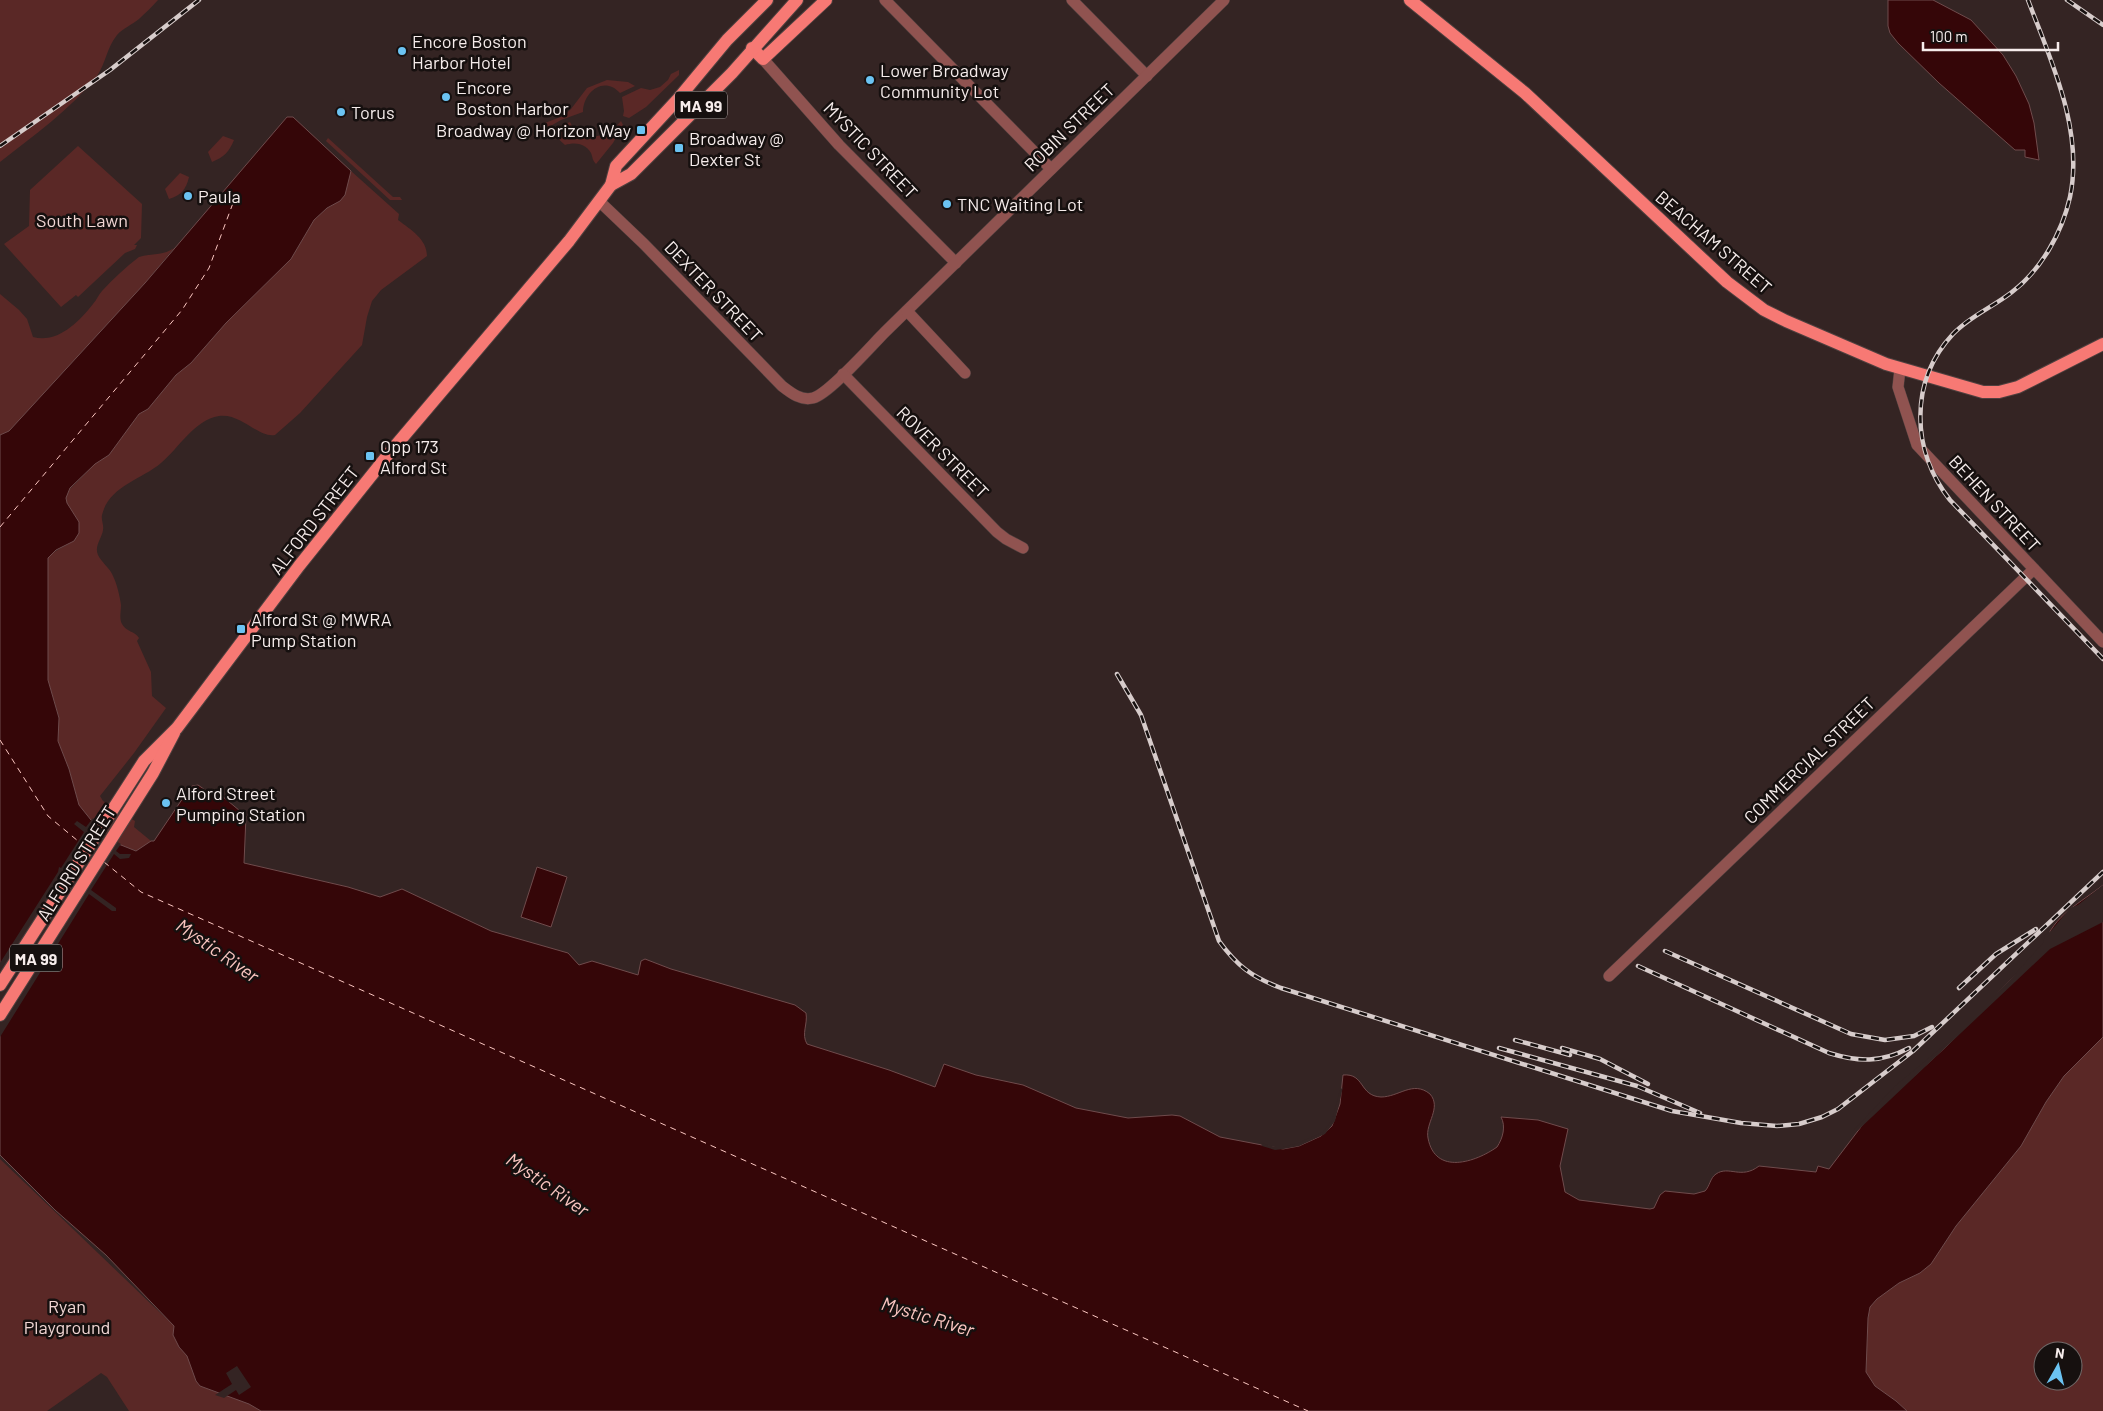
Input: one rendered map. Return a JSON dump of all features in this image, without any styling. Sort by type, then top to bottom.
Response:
[{"type":"main road","name":"MA 99","points":[[599,201],[611,185],[616,166],[678,98],[727,40],[767,0]]},
{"type":"main road","name":"MA 99","points":[[611,185],[631,174],[724,81],[797,0]]},
{"type":"main road","points":[[752,48],[763,59],[826,0]]},
{"type":"main road","name":"BEACHAM STREET","points":[[1410,0],[1525,93],[1715,271],[1769,313],[1900,369],[1974,391],[2000,392],[2018,387],[2103,344]]},
{"type":"main road","name":"ALFORD STREET","points":[[0,1015],[153,773],[177,728],[299,566],[391,451],[569,241],[599,201]]},
{"type":"main road","name":"ALFORD STREET","points":[[0,985],[131,778],[153,750],[177,728]]},
{"type":"street","points":[[886,0],[1051,169]]},
{"type":"street","points":[[1072,0],[1147,76]]},
{"type":"street","name":"ROBIN STREET","points":[[807,398],[819,396],[832,387],[843,374],[1224,0]]},
{"type":"street","name":"MYSTIC STREET","points":[[763,59],[840,145],[956,263]]},
{"type":"street","name":"DEXTER STREET","points":[[599,201],[644,244],[782,386],[794,395],[807,398]]},
{"type":"street","points":[[907,311],[965,373]]},
{"type":"street","name":"BEHEN STREET","points":[[1900,369],[1898,386],[1917,445],[2103,642]]},
{"type":"street","name":"ROVER STREET","points":[[843,374],[997,532],[1023,548]]},
{"type":"street","name":"COMMERCIAL STREET","points":[[1609,976],[2034,569]]},
{"type":"green space","points":[[0,0],[158,0],[139,19],[117,35],[110,45],[97,76],[75,100],[51,122],[0,162]]},
{"type":"green space","points":[[679,70],[679,75],[646,107],[629,118],[623,116],[622,97],[641,88],[650,90],[660,87],[668,80],[671,74]]},
{"type":"green space","points":[[607,80],[628,82],[635,86],[620,93],[614,88],[607,86],[596,88],[590,92],[583,112],[561,120],[533,136],[545,123],[563,116],[571,109],[587,88]]},
{"type":"green space","points":[[621,121],[623,125],[613,143],[596,164],[586,147],[576,144],[565,145],[552,133],[553,129],[570,122],[575,130],[581,134],[588,136],[602,135],[616,127]]},
{"type":"green space","points":[[223,136],[234,140],[226,154],[212,162],[208,152]]},
{"type":"green space","points":[[328,138],[393,197],[400,197],[402,200],[390,200],[326,141]]},
{"type":"green space","name":"South Lawn","points":[[78,146],[142,204],[141,238],[134,245],[137,245],[135,249],[125,253],[78,297],[76,295],[61,307],[4,244],[29,226],[30,190]]},
{"type":"green space","points":[[351,171],[399,214],[398,220],[413,231],[421,240],[427,256],[381,290],[372,301],[362,345],[300,413],[275,435],[262,433],[242,421],[227,416],[210,419],[187,435],[161,463],[118,490],[111,497],[102,515],[103,528],[97,552],[112,573],[116,583],[121,602],[121,622],[126,629],[139,638],[137,641],[151,672],[152,696],[166,708],[100,796],[103,801],[135,821],[134,827],[151,841],[139,851],[120,846],[99,830],[79,805],[69,769],[58,741],[59,717],[48,680],[48,558],[73,541],[79,533],[66,498],[70,489],[95,464],[109,455],[139,414],[148,409],[176,375],[191,363],[226,323],[291,259],[314,220],[333,205]]},
{"type":"green space","points":[[180,173],[189,177],[185,189],[177,196],[169,199],[165,189]]},
{"type":"green space","points":[[174,248],[145,283],[9,431],[0,435],[0,294],[27,319],[33,337],[51,337],[67,330],[74,324],[106,287],[139,257],[170,251]]},
{"type":"green space","points":[[2103,1037],[2103,1411],[1907,1411],[1874,1386],[1866,1372],[1870,1307],[1877,1299],[1899,1283],[1920,1273],[1939,1252],[1956,1226],[2021,1146],[2046,1102],[2064,1076]]},
{"type":"green space","name":"Ryan Playground","points":[[0,1159],[174,1326],[191,1363],[196,1381],[200,1386],[250,1404],[261,1411],[129,1411],[107,1377],[101,1373],[47,1411],[0,1411]]},
{"type":"water","points":[[1888,0],[1933,0],[1971,20],[2003,55],[2016,76],[2029,104],[2034,123],[2039,160],[2025,157],[2025,150],[2015,150],[1939,83],[1898,43],[1890,33],[1888,26]]},
{"type":"water","name":"Mystic River","points":[[287,117],[293,117],[351,171],[345,195],[340,201],[327,208],[314,220],[291,259],[226,323],[191,363],[176,375],[148,409],[139,414],[109,455],[95,464],[70,488],[66,498],[67,503],[79,522],[79,533],[74,541],[56,550],[48,558],[48,680],[59,718],[58,741],[69,769],[79,805],[99,830],[111,841],[136,851],[154,841],[189,789],[192,786],[198,785],[211,794],[222,796],[246,816],[244,863],[348,887],[380,897],[402,889],[491,931],[568,953],[579,965],[592,961],[638,975],[641,961],[645,959],[671,969],[795,1005],[806,1013],[805,1040],[807,1044],[935,1087],[944,1064],[976,1075],[1023,1085],[1076,1108],[1128,1118],[1180,1116],[1220,1137],[1283,1149],[1299,1146],[1321,1136],[1332,1126],[1340,1104],[1343,1075],[1350,1075],[1355,1077],[1374,1096],[1388,1096],[1412,1089],[1424,1090],[1430,1094],[1433,1099],[1434,1110],[1428,1138],[1432,1150],[1439,1158],[1447,1162],[1468,1161],[1497,1147],[1503,1132],[1501,1117],[1538,1120],[1568,1129],[1560,1166],[1565,1192],[1579,1200],[1650,1209],[1654,1208],[1660,1195],[1665,1191],[1694,1194],[1705,1191],[1714,1176],[1721,1172],[1747,1172],[1759,1166],[1816,1172],[1818,1166],[1829,1169],[1867,1119],[1948,1045],[2045,944],[2054,925],[2069,910],[2103,885],[2103,1037],[2064,1076],[2046,1102],[2021,1146],[1956,1226],[1931,1264],[1920,1273],[1899,1283],[1877,1299],[1870,1307],[1866,1372],[1875,1386],[1907,1411],[261,1411],[249,1404],[200,1386],[196,1381],[187,1356],[179,1347],[173,1335],[174,1326],[106,1255],[55,1210],[0,1155],[0,435],[9,431],[145,283]]},
{"type":"water","points":[[537,867],[567,877],[551,927],[521,917]]},
{"type":"pier","points":[[93,818],[109,837],[121,844],[116,851],[120,854],[131,854],[129,858],[120,859],[114,854],[91,890],[116,908],[116,911],[112,911],[89,894],[0,1037],[0,963],[58,872],[59,867],[61,868],[84,832],[74,824],[77,821],[86,827]]},
{"type":"pier","points":[[2103,885],[2103,922],[2050,949],[1855,1133],[1853,1131],[1895,1086],[1947,1043],[2009,981],[2043,943],[2045,935],[2051,931],[2070,908],[2078,905]]},
{"type":"pier","points":[[1343,1087],[1335,1121],[1325,1134],[1299,1146],[1275,1150],[1262,1146],[1261,1143],[1283,1147],[1298,1143],[1323,1132],[1332,1120],[1340,1090]]},
{"type":"pier","points":[[237,1366],[251,1387],[239,1395],[236,1390],[224,1398],[215,1395],[232,1384],[226,1373]]},
{"type":"ferry route","points":[[0,527],[182,310],[209,268],[233,203]]},
{"type":"ferry route","points":[[0,740],[48,816],[84,846]]},
{"type":"ferry route","points":[[104,862],[141,892],[1308,1411]]},
{"type":"railway","points":[[0,146],[110,70],[199,0]]},
{"type":"railway","points":[[2028,0],[2055,71],[2069,121],[2073,147],[2070,197],[2056,237],[2032,273],[2012,292],[1974,317],[1953,334],[1939,353],[1928,373],[1922,394],[1920,416],[1922,438],[1928,460],[1937,481],[1950,500],[2103,659]]},
{"type":"railway","points":[[2067,0],[2103,25]]},
{"type":"railway","points":[[1117,674],[1141,715],[1219,941],[1246,970],[1262,980],[1281,988],[1672,1111],[1741,1123],[1777,1126],[1799,1124],[1822,1117],[1838,1109],[1913,1051],[2103,872]]},
{"type":"railway","points":[[1959,988],[1996,954],[2036,929]]},
{"type":"railway","points":[[1665,951],[1851,1034],[1885,1040],[1914,1036],[1932,1027]]},
{"type":"railway","points":[[1638,966],[1829,1053],[1869,1060],[1879,1059],[1909,1048]]},
{"type":"railway","points":[[1515,1040],[1570,1055]]},
{"type":"railway","points":[[1499,1048],[1637,1086],[1700,1113]]},
{"type":"railway","points":[[1562,1048],[1600,1059],[1648,1084]]},
{"type":"place","name":"Encore Boston Harbor Hotel","points":[[402,51]]},
{"type":"place","name":"Lower Broadway Community Lot","points":[[870,80]]},
{"type":"place","name":"Encore Boston Harbor","points":[[446,97]]},
{"type":"place","name":"Torus","points":[[341,112]]},
{"type":"place","name":"Broadway @ Horizon Way","points":[[641,130]]},
{"type":"place","name":"Broadway @ Dexter St","points":[[679,148]]},
{"type":"place","name":"Paula","points":[[188,196]]},
{"type":"place","name":"TNC Waiting Lot","points":[[947,204]]},
{"type":"place","name":"Opp 173 Alford St","points":[[370,456]]},
{"type":"place","name":"Alford St @ MWRA Pump Station","points":[[241,629]]},
{"type":"place","name":"Alford Street Pumping Station","points":[[166,803]]}]
